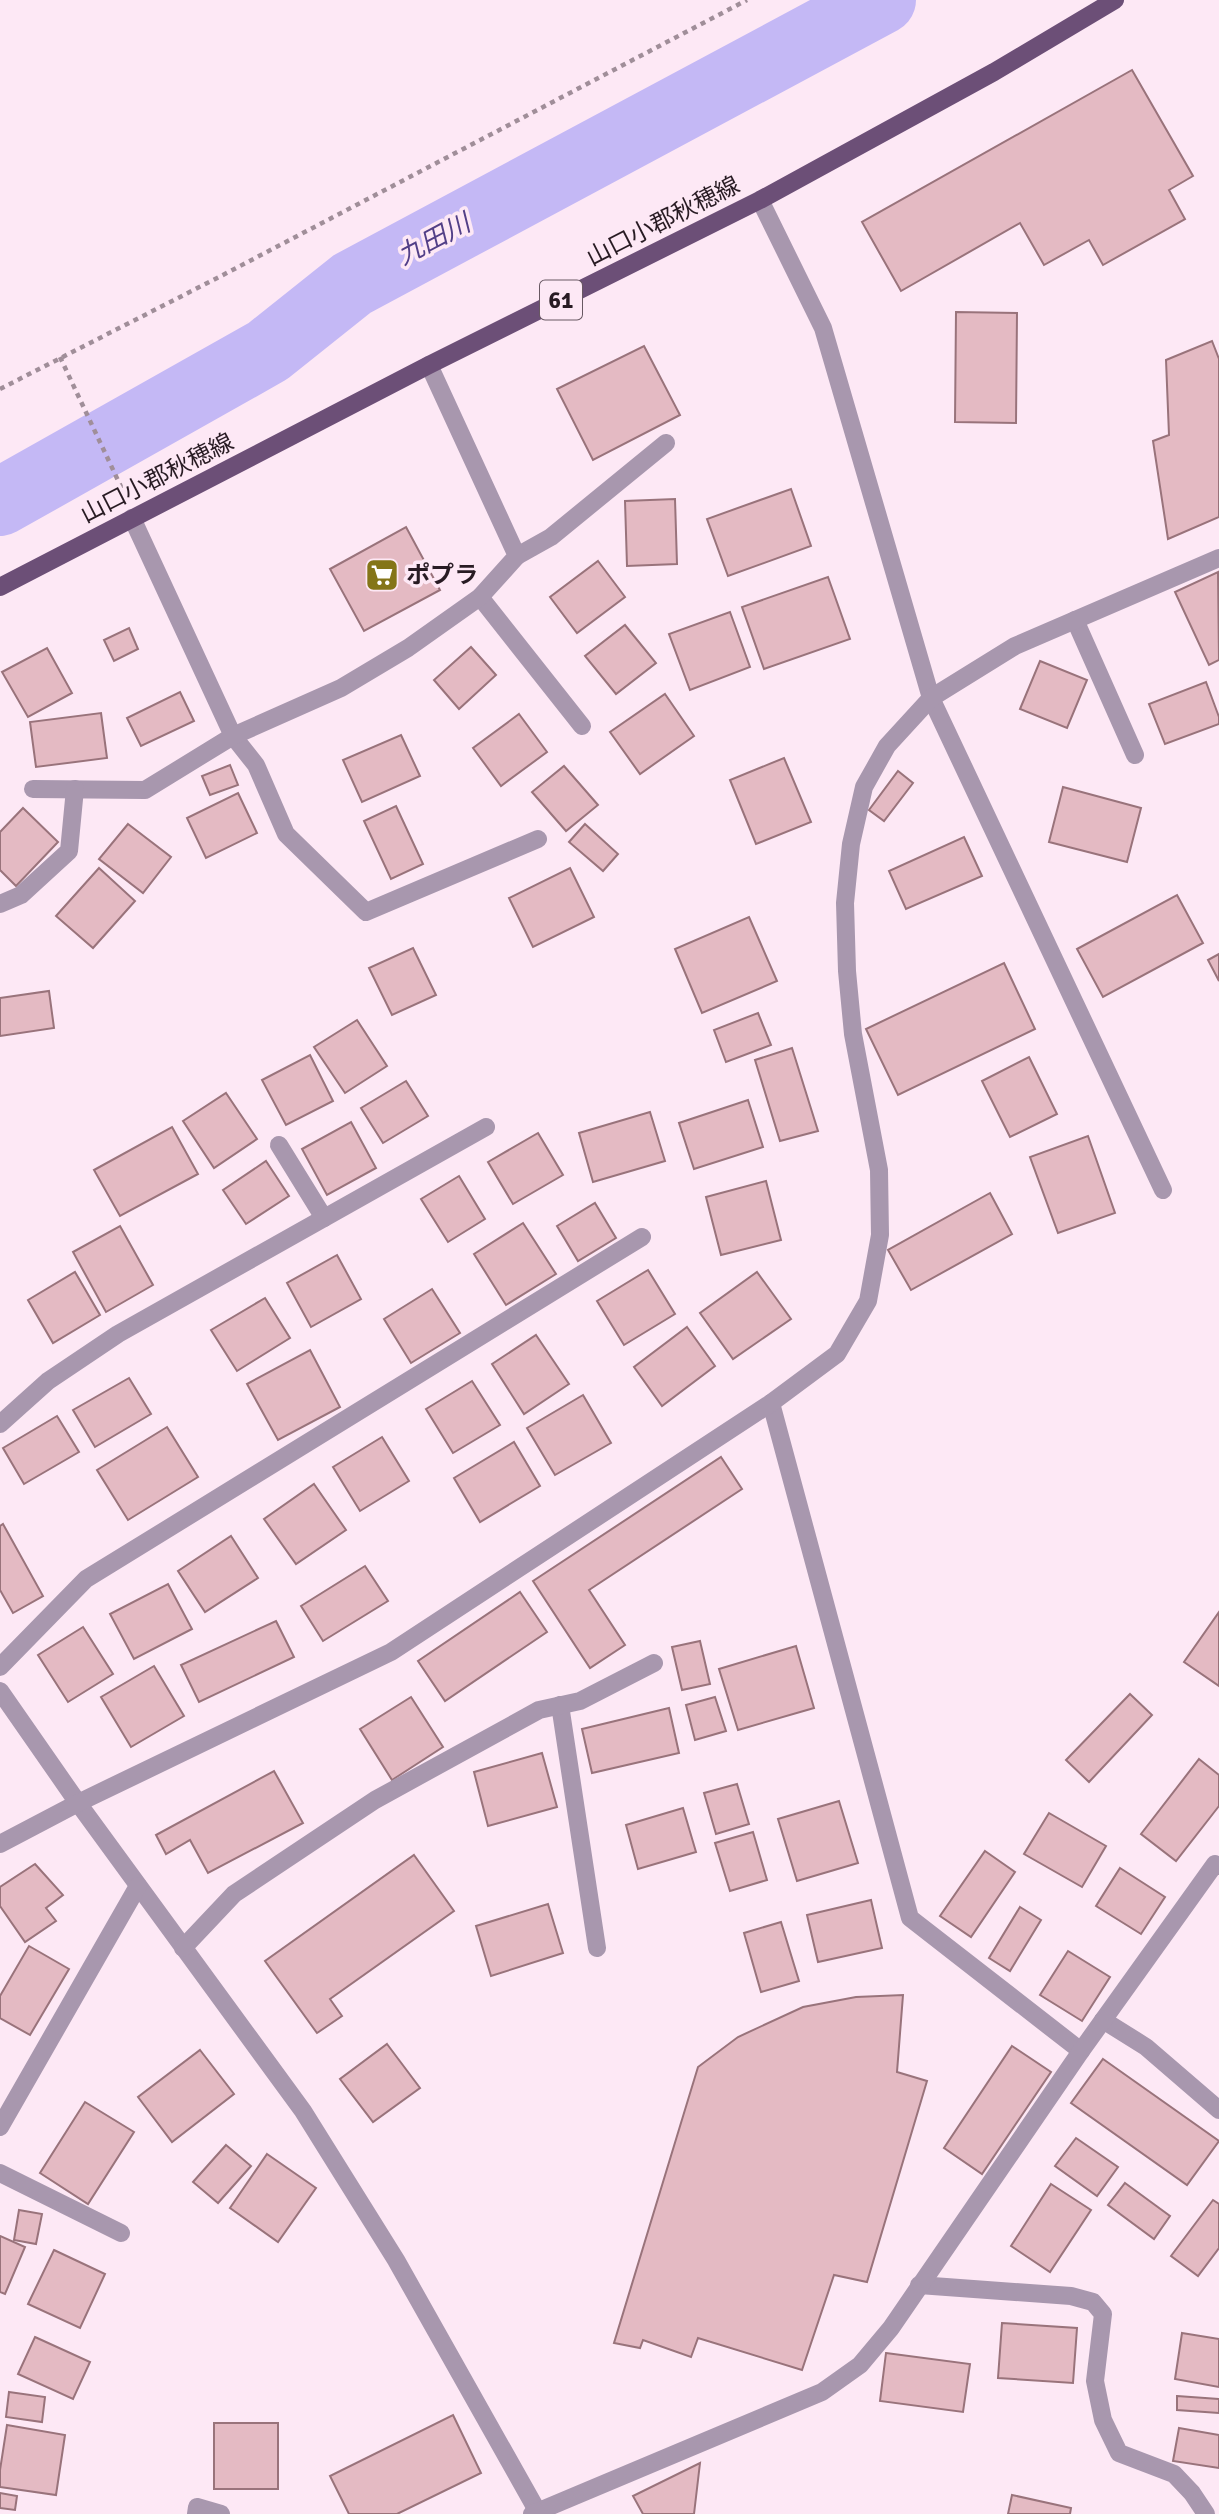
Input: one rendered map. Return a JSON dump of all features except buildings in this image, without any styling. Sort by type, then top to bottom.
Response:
[{"type":"main road","name":"山口小郡秋穂線","points":[[0,587],[429,365],[760,200],[994,72],[1115,0]]},
{"type":"street","points":[[760,200],[823,328],[931,698],[1163,1190]]},
{"type":"street","points":[[429,365],[517,556]]},
{"type":"street","points":[[33,789],[145,790],[233,736],[341,688],[408,648],[480,597],[517,556],[551,537],[667,443]]},
{"type":"street","points":[[132,518],[233,736],[256,765],[286,834],[366,912],[538,839]]},
{"type":"street","points":[[0,1844],[78,1803],[391,1652],[771,1402],[837,1354],[868,1301],[880,1235],[879,1170],[853,1034],[847,971],[846,891],[851,844],[864,787],[887,746],[931,698],[1015,646],[1219,558]]},
{"type":"street","points":[[480,597],[582,726]]},
{"type":"street","points":[[1075,620],[1135,754]]},
{"type":"street","points":[[0,904],[21,895],[69,851],[75,789]]},
{"type":"street","points":[[0,1424],[48,1381],[118,1334],[486,1127]]},
{"type":"street","points":[[279,1146],[324,1218]]},
{"type":"street","points":[[0,1667],[86,1579],[642,1237]]},
{"type":"street","points":[[771,1402],[910,1918],[1081,2051]]},
{"type":"street","points":[[184,1948],[234,1894],[375,1800],[539,1710],[580,1701],[654,1663]]},
{"type":"street","points":[[0,1691],[310,2122],[396,2260],[536,2513],[822,2392],[860,2365],[891,2328],[1081,2051],[1218,1863]]},
{"type":"street","points":[[560,1705],[597,1948]]},
{"type":"street","points":[[0,2127],[138,1886]]},
{"type":"street","points":[[1103,2020],[1146,2047],[1219,2110]]},
{"type":"street","points":[[0,2173],[121,2233]]},
{"type":"street","points":[[919,2286],[1071,2297],[1093,2302],[1103,2314],[1094,2381],[1103,2420],[1119,2453],[1174,2473],[1206,2514]]},
{"type":"street","points":[[196,2514],[197,2507],[221,2514]]},
{"type":"path","points":[[0,389],[747,0]]},
{"type":"path","points":[[60,357],[118,478]]},
{"type":"waterway","name":"九田川","points":[[0,502],[268,351],[352,284],[882,0]]},
{"type":"place","name":"ポプラ","points":[[382,575]]}]
